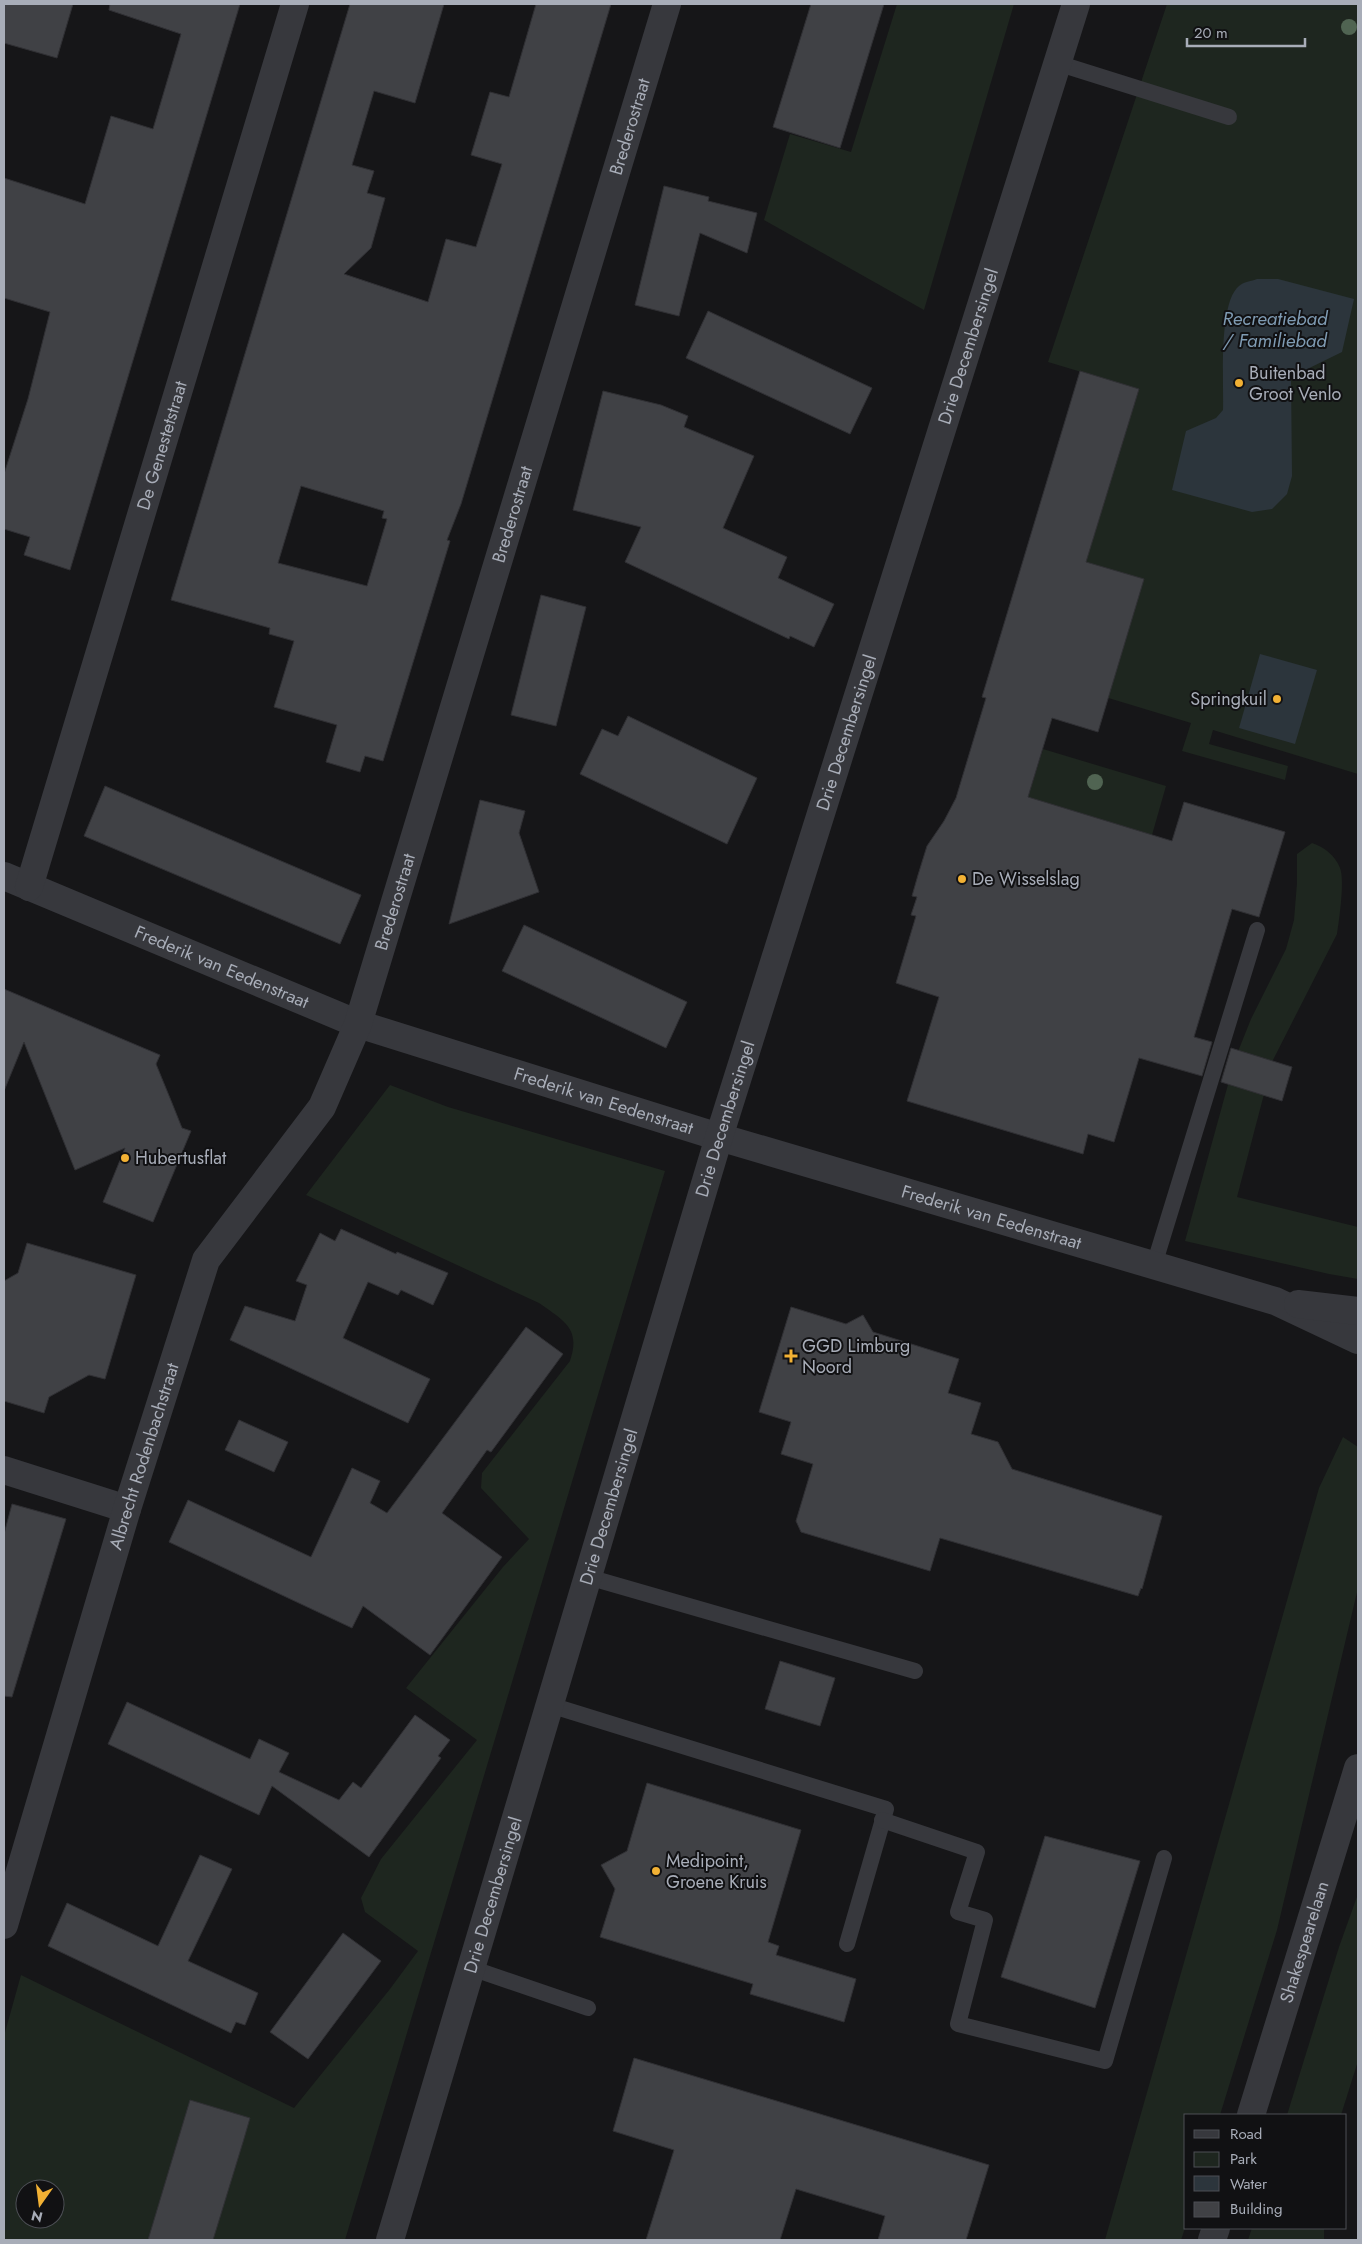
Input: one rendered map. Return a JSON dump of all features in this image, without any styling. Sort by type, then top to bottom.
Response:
[{"type":"street","name":"De Genestetstraat","points":[[29,887],[295,4]]},
{"type":"street","name":"Brederostraat","points":[[358,1024],[668,4]]},
{"type":"street","name":"Drie Decembersingel","points":[[390,2240],[719,1137],[1076,4]]},
{"type":"street","name":"Frederik van Eedenstraat","points":[[4,876],[358,1024],[719,1137],[1275,1301],[1358,1340]]},
{"type":"street","name":"Albrecht Rodenbachstraat","points":[[4,1925],[127,1508],[206,1260],[322,1107],[358,1024]]},
{"type":"street","name":"Frederik van Eedenstraat","points":[[1275,1301],[1358,1311]]},
{"type":"street","points":[[4,1470],[127,1508]]},
{"type":"street","name":"Shakespearelaan","points":[[1251,2114],[1358,1768]]},
{"type":"lane","points":[[1057,63],[1229,117]]},
{"type":"lane","points":[[1154,1265],[1257,930]]},
{"type":"lane","points":[[588,1577],[915,1671]]},
{"type":"lane","points":[[550,1705],[886,1809],[847,1944]]},
{"type":"lane","points":[[882,1820],[977,1852],[958,1912],[985,1920],[958,2024],[1105,2061],[1164,1858]]},
{"type":"lane","points":[[472,1968],[588,2008]]},
{"type":"green space","points":[[897,4],[1014,4],[924,310],[764,220],[790,134],[851,152]]},
{"type":"green space","name":"Buitenbad Groot Venlo","points":[[1167,4],[1358,4],[1358,774],[1213,730],[1209,744],[1288,766],[1285,780],[1182,751],[1191,723],[1039,677],[1138,389],[1048,362]]},
{"type":"green space","points":[[1043,749],[1166,786],[1152,835],[1028,797]]},
{"type":"green space","points":[[1312,843],[1329,852],[1340,868],[1342,891],[1337,934],[1273,1060],[1237,1197],[1358,1227],[1358,1279],[1185,1241],[1235,1059],[1251,1019],[1286,949],[1294,920],[1297,854]]},
{"type":"green space","points":[[390,1085],[448,1107],[665,1171],[345,2240],[4,2240],[4,2036],[21,1975],[294,2108],[390,1989],[418,1951],[365,1912],[361,1898],[381,1859],[477,1740],[406,1688],[503,1567],[529,1539],[481,1488],[482,1473],[570,1361],[573,1350],[572,1333],[563,1321],[539,1303],[306,1195]]},
{"type":"green space","points":[[1343,1437],[1358,1447],[1358,1588],[1277,1930],[1220,2114],[1184,2114],[1185,2229],[1181,2240],[1105,2240],[1319,1488]]},
{"type":"green space","points":[[1358,1894],[1358,2061],[1341,2114],[1287,2114],[1339,1947]]},
{"type":"green space","points":[[1252,2229],[1324,2229],[1324,2240],[1248,2240]]},
{"type":"water","name":"Recreatiebad / Familiebad","points":[[1257,279],[1278,279],[1354,299],[1342,352],[1291,377],[1292,476],[1287,494],[1272,509],[1252,512],[1172,490],[1186,431],[1216,418],[1223,410],[1223,363],[1228,309],[1232,295],[1239,286]]},
{"type":"water","name":"Springkuil","points":[[1260,654],[1317,670],[1295,744],[1239,728]]},
{"type":"building","points":[[4,4],[73,4],[57,58],[4,43]]},
{"type":"building","points":[[110,4],[240,4],[70,570],[24,555],[30,537],[4,529],[4,474],[28,399],[50,312],[4,298],[4,178],[85,204],[111,116],[153,129],[181,34],[109,10]]},
{"type":"building","points":[[350,4],[444,4],[415,103],[374,91],[352,165],[374,171],[367,193],[385,198],[371,248],[344,274],[428,302],[446,239],[476,247],[502,164],[471,155],[490,92],[509,97],[536,4],[611,4],[461,504],[447,540],[450,541],[383,761],[365,756],[360,772],[326,762],[337,725],[274,707],[294,641],[269,634],[270,628],[171,600]],"holes":[[[301,486],[384,511],[382,518],[387,519],[367,586],[278,563]]]},
{"type":"building","points":[[811,4],[884,4],[840,148],[773,127]]},
{"type":"building","points":[[664,186],[709,197],[708,201],[757,213],[747,253],[700,233],[679,316],[635,305]]},
{"type":"building","points":[[708,311],[872,388],[850,434],[686,358]]},
{"type":"building","points":[[1080,371],[1139,389],[1086,562],[1144,579],[1098,732],[1052,718],[1028,797],[1172,841],[1184,802],[1285,832],[1259,917],[1232,909],[1194,1037],[1212,1042],[1202,1076],[1139,1058],[1114,1142],[1088,1134],[1083,1154],[907,1101],[939,997],[896,983],[916,916],[911,915],[917,897],[912,896],[918,875],[927,846],[944,821],[956,798],[986,698],[982,697]]},
{"type":"building","points":[[603,391],[661,405],[688,416],[684,427],[754,456],[723,528],[787,557],[778,578],[834,604],[814,647],[790,636],[789,639],[625,562],[641,527],[573,510]]},
{"type":"building","points":[[541,595],[586,607],[556,726],[511,715]]},
{"type":"building","points":[[628,716],[757,778],[727,844],[580,774],[602,729],[618,736]]},
{"type":"building","points":[[105,786],[361,895],[340,944],[84,836]]},
{"type":"building","points":[[480,800],[525,811],[519,833],[539,892],[449,924]]},
{"type":"building","points":[[524,925],[687,1002],[666,1048],[502,971]]},
{"type":"building","points":[[4,989],[160,1055],[156,1064],[182,1128],[191,1131],[153,1222],[103,1202],[125,1148],[75,1170],[24,1042],[4,1091]]},
{"type":"building","points":[[1231,1048],[1292,1067],[1282,1101],[1221,1082]]},
{"type":"building","points":[[341,1229],[396,1254],[397,1252],[448,1273],[433,1305],[401,1290],[398,1295],[368,1282],[343,1338],[430,1379],[408,1423],[230,1340],[245,1306],[295,1321],[307,1285],[296,1281],[320,1233],[335,1241]]},
{"type":"building","points":[[27,1243],[136,1275],[105,1379],[89,1375],[49,1397],[44,1413],[4,1401],[4,1281],[18,1273]]},
{"type":"building","points":[[791,1307],[846,1324],[863,1315],[873,1332],[959,1359],[948,1393],[981,1403],[971,1434],[998,1442],[1012,1469],[1162,1516],[1142,1589],[1138,1596],[940,1538],[930,1571],[801,1532],[796,1521],[813,1464],[781,1454],[791,1422],[759,1412]]},
{"type":"building","points":[[526,1327],[563,1354],[491,1452],[487,1450],[442,1513],[502,1557],[430,1655],[363,1606],[352,1628],[169,1542],[188,1500],[311,1557],[352,1468],[380,1481],[370,1503],[387,1513]]},
{"type":"building","points":[[239,1420],[288,1442],[274,1472],[225,1450]]},
{"type":"building","points":[[12,1504],[66,1519],[12,1697],[4,1696],[4,1534]]},
{"type":"building","points":[[780,1661],[835,1678],[820,1726],[765,1709]]},
{"type":"building","points":[[127,1702],[250,1759],[259,1739],[289,1753],[279,1772],[339,1800],[353,1782],[361,1788],[415,1715],[450,1740],[438,1756],[441,1758],[369,1857],[272,1786],[259,1815],[108,1744]]},
{"type":"building","points":[[647,1783],[801,1830],[768,1942],[779,1946],[776,1955],[856,1979],[844,2022],[750,1994],[753,1984],[600,1937],[615,1889],[601,1865],[627,1851]]},
{"type":"building","points":[[1045,1836],[1140,1861],[1095,2008],[1001,1977]]},
{"type":"building","points":[[200,1855],[232,1869],[188,1961],[258,1993],[245,2025],[236,2022],[231,2033],[48,1946],[67,1903],[158,1946]]},
{"type":"building","points":[[343,1933],[381,1961],[308,2059],[270,2032]]},
{"type":"building","points":[[634,2058],[989,2165],[966,2240],[878,2240],[885,2216],[796,2189],[780,2240],[646,2240],[674,2150],[613,2131]]},
{"type":"building","points":[[190,2100],[250,2118],[243,2142],[213,2240],[148,2240]]},
{"type":"place","name":"Buitenbad Groot Venlo","points":[[1239,383]]},
{"type":"place","name":"Springkuil","points":[[1277,699]]},
{"type":"place","name":"De Wisselslag","points":[[962,879]]},
{"type":"place","name":"Hubertusflat","points":[[125,1158]]},
{"type":"place","name":"GGD Limburg Noord","points":[[791,1356]]},
{"type":"place","name":"Medipoint, Groene Kruis","points":[[656,1871]]}]
